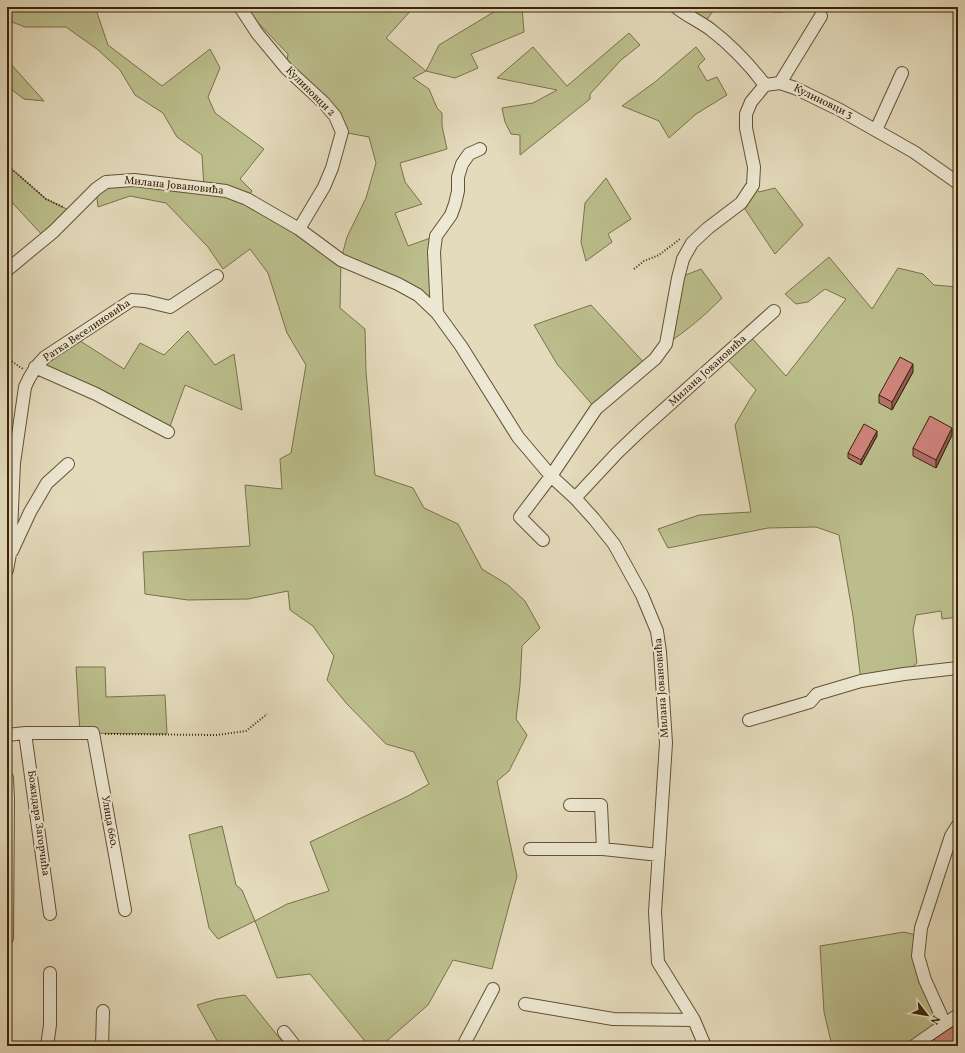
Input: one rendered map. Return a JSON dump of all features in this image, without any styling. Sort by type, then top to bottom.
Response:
[{"type":"street","name":"Кулиновци 2","points":[[240,7],[257,33],[286,68],[324,103],[335,116],[342,132],[332,168],[324,187],[299,229]]},
{"type":"street","points":[[543,540],[520,517],[551,476],[596,409],[655,358],[666,344],[683,259],[692,244],[708,228],[741,203],[753,185],[754,166],[746,128],[746,114],[751,102],[765,85],[748,63],[710,29],[676,7]]},
{"type":"street","points":[[780,83],[821,16]]},
{"type":"street","points":[[876,130],[902,73]]},
{"type":"street","name":"Кулиновци 3","points":[[765,85],[780,83],[795,88],[840,110],[930,162],[958,183]]},
{"type":"street","points":[[437,313],[434,252],[436,236],[451,215],[455,204],[458,191],[458,177],[462,164],[469,154],[480,149]]},
{"type":"street","name":"Милана Јовановића","points":[[7,270],[53,232],[96,189],[106,182],[134,180],[226,191],[247,199],[299,229],[341,260],[398,284],[418,295],[437,313],[461,346],[518,437],[551,476],[575,498],[594,519],[614,544],[642,595],[657,631],[660,652],[666,743],[655,912],[658,962],[694,1020],[705,1046]]},
{"type":"street","name":"Ратка Веселиновића","points":[[32,371],[44,357],[132,300],[146,301],[170,307],[216,276]]},
{"type":"street","name":"Милана Јовановића","points":[[575,498],[640,431],[774,312]]},
{"type":"street","points":[[7,570],[10,554],[14,463],[25,387],[32,371],[96,394],[168,432]]},
{"type":"street","points":[[10,554],[30,512],[47,483],[68,464]]},
{"type":"street","points":[[749,720],[810,702],[816,694],[861,681],[904,674],[958,668]]},
{"type":"street","points":[[7,735],[25,733],[93,733]]},
{"type":"street","name":"Божидара Загорчића","points":[[25,733],[50,914]]},
{"type":"street","name":"Улица 660.","points":[[93,733],[125,910]]},
{"type":"street","points":[[7,778],[7,938]]},
{"type":"street","points":[[570,805],[601,805],[603,849]]},
{"type":"street","points":[[945,1024],[926,980],[918,956],[921,928],[951,836],[958,825]]},
{"type":"street","points":[[530,849],[603,849],[659,855]]},
{"type":"street","points":[[47,1046],[50,1025],[50,973]]},
{"type":"street","points":[[463,1046],[492,989]]},
{"type":"street","points":[[525,1004],[613,1019],[694,1020]]},
{"type":"street","points":[[102,1046],[103,1011]]},
{"type":"street","points":[[914,1046],[958,1016]]},
{"type":"street","points":[[284,1032],[295,1046]]},
{"type":"path","points":[[7,165],[46,199],[73,212]]},
{"type":"path","points":[[634,269],[644,261],[659,255],[682,239]]},
{"type":"path","points":[[7,358],[32,371]]},
{"type":"path","points":[[93,733],[217,735],[246,731],[267,714]]},
{"type":"green space","points":[[7,7],[95,7],[108,45],[162,86],[210,49],[220,68],[208,97],[215,113],[264,149],[240,179],[252,191],[247,199],[341,259],[347,237],[366,198],[376,163],[369,137],[342,132],[286,68],[288,54],[243,7],[414,7],[386,38],[426,71],[413,78],[429,89],[437,108],[442,113],[442,126],[447,149],[400,163],[405,182],[422,204],[395,213],[408,246],[436,236],[437,306],[418,295],[341,260],[340,308],[365,329],[366,372],[375,475],[413,488],[424,508],[458,524],[482,569],[508,585],[525,601],[540,628],[522,646],[520,685],[516,719],[527,735],[509,771],[497,781],[517,876],[492,969],[453,960],[428,1005],[381,1046],[369,1046],[310,974],[277,978],[255,921],[287,904],[329,891],[310,842],[408,796],[429,784],[414,752],[386,744],[347,704],[327,680],[334,656],[313,626],[290,610],[288,591],[248,599],[188,600],[145,594],[143,552],[250,546],[245,485],[282,489],[280,459],[291,453],[306,365],[287,333],[268,273],[250,249],[223,269],[208,247],[166,203],[130,196],[98,207],[96,189],[106,182],[204,188],[202,155],[177,137],[163,113],[135,95],[120,70],[97,49],[66,27],[25,27],[7,20]]},
{"type":"green space","points":[[502,7],[522,7],[524,32],[471,54],[478,68],[455,78],[426,71],[439,45]]},
{"type":"green space","points":[[690,7],[716,7],[703,25],[685,14]]},
{"type":"green space","points":[[763,7],[785,7],[783,12],[773,12]]},
{"type":"green space","points":[[629,33],[640,45],[621,60],[590,94],[590,99],[520,155],[520,135],[511,134],[505,122],[502,108],[533,103],[557,90],[497,78],[533,47],[567,86]]},
{"type":"green space","points":[[696,47],[705,59],[698,66],[707,81],[717,77],[727,95],[696,114],[669,138],[659,121],[622,106],[655,82]]},
{"type":"green space","points":[[7,59],[44,101],[24,99],[7,86]]},
{"type":"green space","points":[[7,165],[46,199],[73,212],[45,238],[7,197]]},
{"type":"green space","points":[[606,178],[631,219],[608,234],[612,242],[586,261],[581,242],[585,203]]},
{"type":"green space","points":[[753,185],[759,192],[775,188],[803,225],[775,254],[741,203]]},
{"type":"green space","points":[[829,257],[872,309],[898,268],[923,274],[934,285],[958,287],[958,617],[942,619],[941,611],[916,615],[913,630],[917,663],[904,674],[861,681],[853,616],[839,535],[816,527],[768,528],[668,548],[658,529],[699,515],[751,512],[735,425],[756,390],[724,356],[749,335],[786,376],[846,299],[825,289],[808,302],[796,304],[785,294]]},
{"type":"green space","points":[[701,269],[722,298],[696,322],[666,344],[678,278]]},
{"type":"green space","points":[[591,305],[647,366],[596,409],[557,364],[534,325]]},
{"type":"green space","points":[[188,331],[215,365],[234,354],[242,410],[185,385],[168,432],[35,367],[74,337],[124,369],[140,343],[164,355]]},
{"type":"green space","points":[[76,667],[105,667],[106,697],[165,695],[167,734],[80,733]]},
{"type":"green space","points":[[222,826],[236,885],[242,890],[255,921],[218,939],[209,928],[189,835]]},
{"type":"green space","points":[[904,932],[920,936],[918,956],[945,1024],[914,1046],[832,1046],[824,1012],[820,946]]},
{"type":"green space","points":[[245,995],[285,1045],[284,1046],[220,1046],[197,1005],[217,999]]},
{"type":"building","points":[[900,357],[913,364],[892,402],[879,395]]},
{"type":"building","points":[[930,416],[952,428],[936,460],[913,448]]},
{"type":"building","points":[[864,424],[877,431],[861,460],[848,453]]},
{"type":"building","points":[[958,1023],[958,1046],[924,1046]]}]
